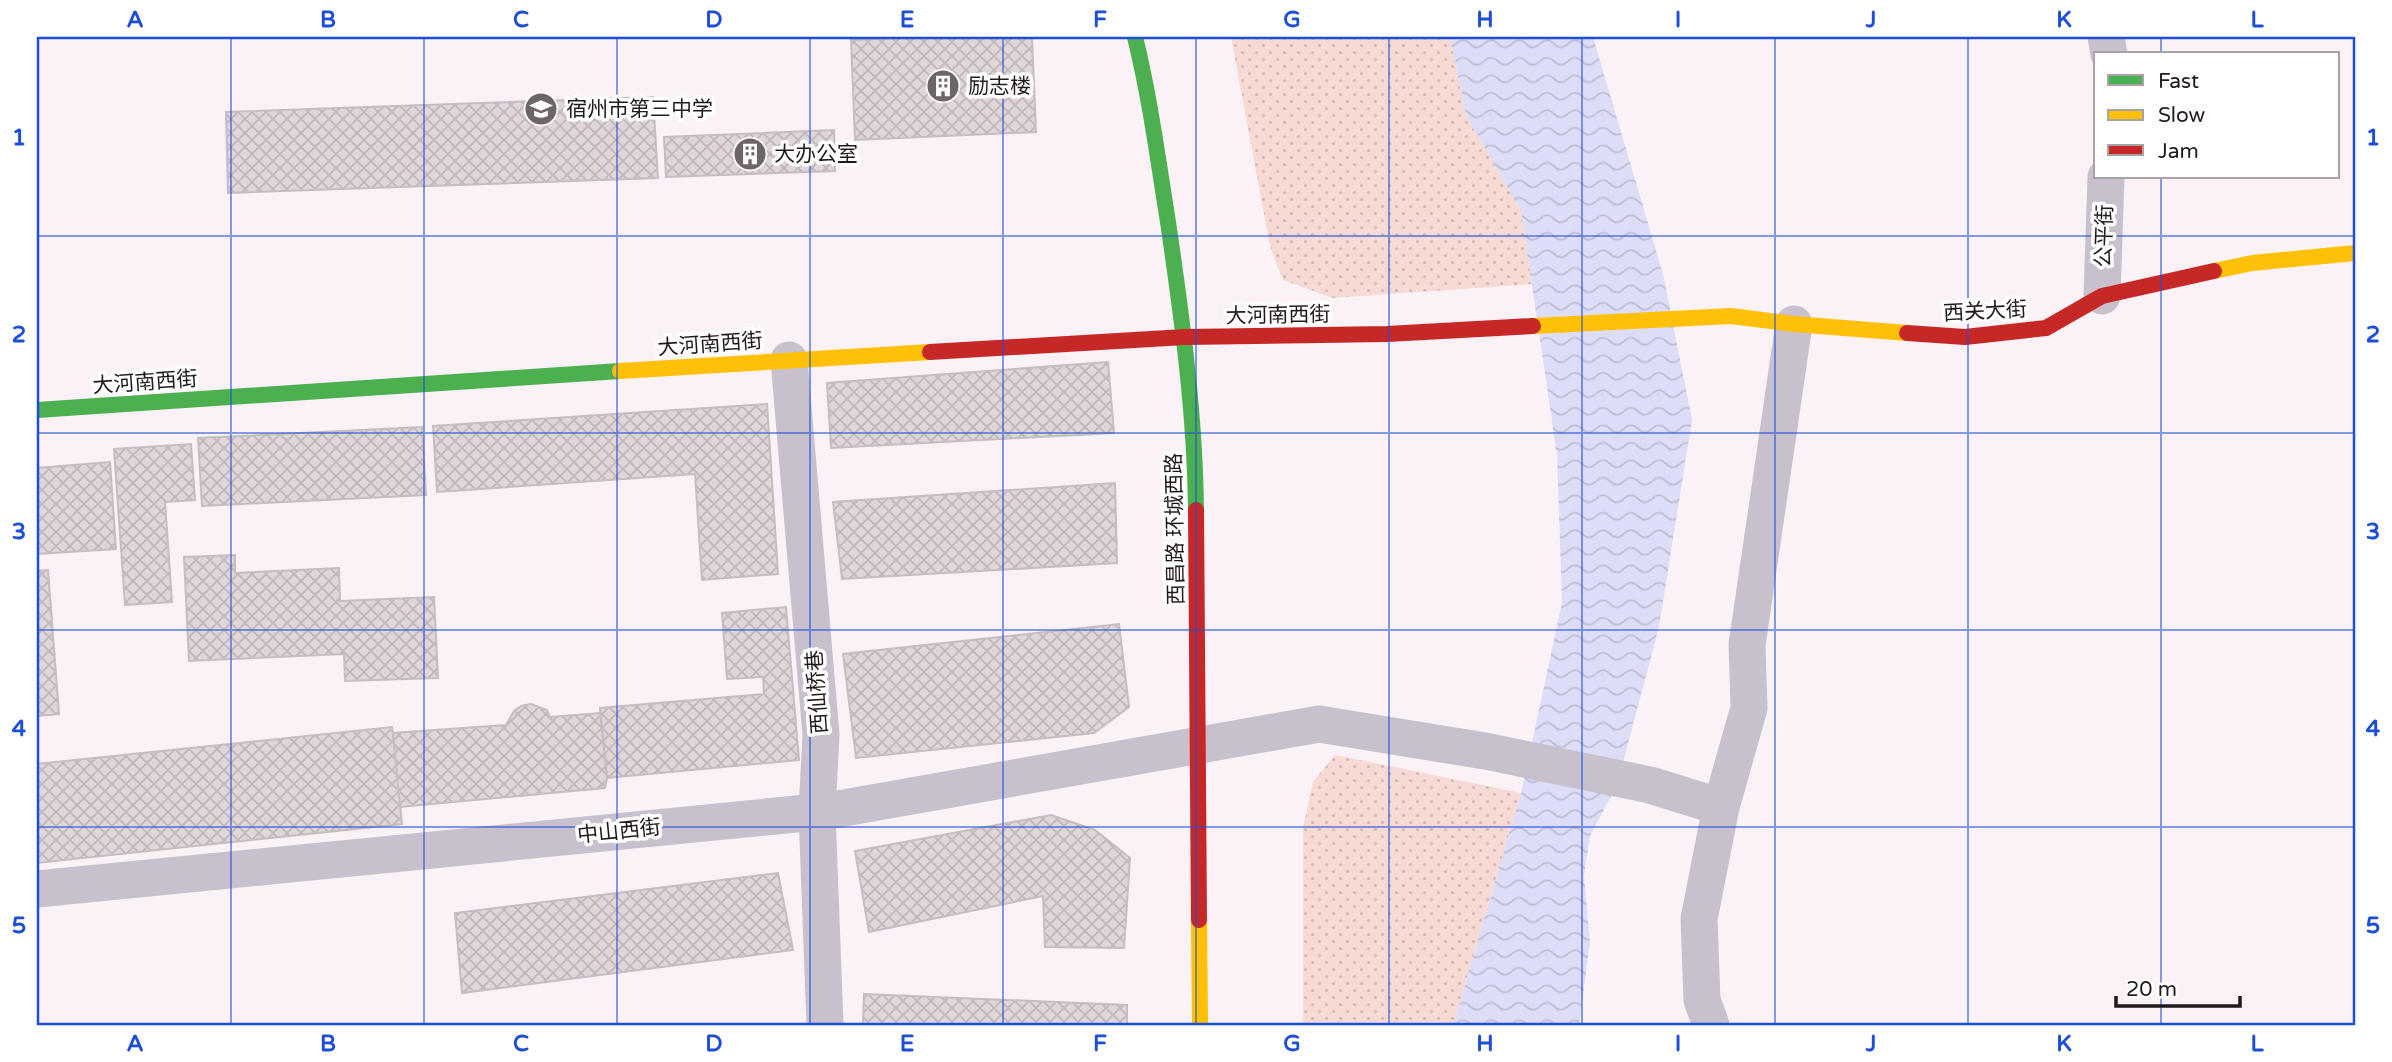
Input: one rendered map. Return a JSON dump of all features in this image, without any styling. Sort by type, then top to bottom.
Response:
[{"type":"street","name":"西昌路 环城西路","points":[[1135,37],[1147,86],[1185,337],[1195,444],[1200,1025]]},
{"type":"street","name":"公平街","points":[[2102,296],[2106,178]]},
{"type":"street","name":"西关大街","points":[[1731,316],[1794,324],[1965,337],[2046,328],[2102,296],[2252,263],[2355,253]]},
{"type":"street","name":"大河南西街","points":[[37,410],[789,360],[1185,337],[1387,334],[1731,316]]},
{"type":"street","points":[[1711,1025],[1702,1000],[1699,919],[1721,807],[1749,708],[1747,645],[1794,324]]},
{"type":"street","name":"西仙桥巷","points":[[789,360],[821,735],[817,812],[824,1025]]},
{"type":"street","name":"中山西街","points":[[37,889],[817,812],[1319,724],[1485,751],[1650,785],[1721,807]]},
{"type":"shaded area","points":[[1231,37],[1450,37],[1466,115],[1521,211],[1532,284],[1333,298],[1283,280],[1270,246]]},
{"type":"shaded area","points":[[1335,755],[1521,793],[1453,1025],[1303,1025],[1303,828],[1313,782]]},
{"type":"water","points":[[1450,37],[1593,37],[1663,274],[1692,420],[1659,627],[1617,785],[1590,836],[1584,876],[1590,942],[1579,1025],[1453,1025],[1521,793],[1562,603],[1557,455],[1521,211],[1466,115]]},
{"type":"building","name":"励志楼","points":[[1032,37],[1036,132],[855,140],[851,40]]},
{"type":"building","points":[[653,97],[658,178],[228,193],[226,112]]},
{"type":"building","name":"大办公室","points":[[834,130],[835,171],[666,177],[664,137]]},
{"type":"building","points":[[1108,362],[1114,433],[831,448],[827,383]]},
{"type":"building","points":[[767,404],[778,574],[702,580],[695,474],[437,492],[433,426]]},
{"type":"building","points":[[422,427],[426,495],[202,506],[198,438]]},
{"type":"building","points":[[191,444],[195,500],[165,502],[172,602],[125,605],[114,449]]},
{"type":"building","points":[[110,462],[116,549],[37,554],[37,468]]},
{"type":"building","points":[[1115,483],[1117,563],[842,579],[833,502]]},
{"type":"building","points":[[235,555],[235,573],[339,568],[340,601],[434,597],[438,678],[345,681],[344,654],[189,661],[184,557]]},
{"type":"building","points":[[48,570],[59,714],[37,716],[37,571]]},
{"type":"building","points":[[786,607],[799,760],[607,778],[600,708],[764,694],[763,677],[727,679],[722,613]]},
{"type":"building","points":[[1119,624],[1129,707],[1094,733],[856,758],[843,654]]},
{"type":"building","points":[[531,704],[547,710],[550,717],[600,713],[607,778],[605,788],[400,807],[393,733],[506,725],[514,711]]},
{"type":"building","points":[[392,727],[402,824],[37,863],[37,764]]},
{"type":"building","points":[[1051,815],[1095,830],[1130,858],[1124,948],[1045,947],[1043,896],[869,932],[855,851]]},
{"type":"building","points":[[778,873],[793,950],[462,993],[455,913]]},
{"type":"building","points":[[864,994],[1127,1005],[1127,1025],[863,1025]]},
{"type":"traffic: fast","points":[[1135,37],[1153,129],[1178,294],[1187,366],[1196,510]]},
{"type":"traffic: fast","points":[[37,410],[620,371]]},
{"type":"traffic: slow","points":[[2214,271],[2252,263],[2355,253]]},
{"type":"traffic: slow","points":[[1533,326],[1731,316],[1907,333]]},
{"type":"traffic: slow","points":[[620,371],[930,352]]},
{"type":"traffic: slow","points":[[1199,920],[1200,1025]]},
{"type":"traffic: jam","points":[[1907,333],[1965,337],[2046,328],[2102,296],[2214,271]]},
{"type":"traffic: jam","points":[[930,352],[1185,337],[1387,334],[1533,326]]},
{"type":"traffic: jam","points":[[1196,510],[1199,920]]},
{"type":"place","name":"励志楼","points":[[943,86]]},
{"type":"place","name":"宿州市第三中学","points":[[541,109]]},
{"type":"place","name":"大办公室","points":[[750,154]]}]
